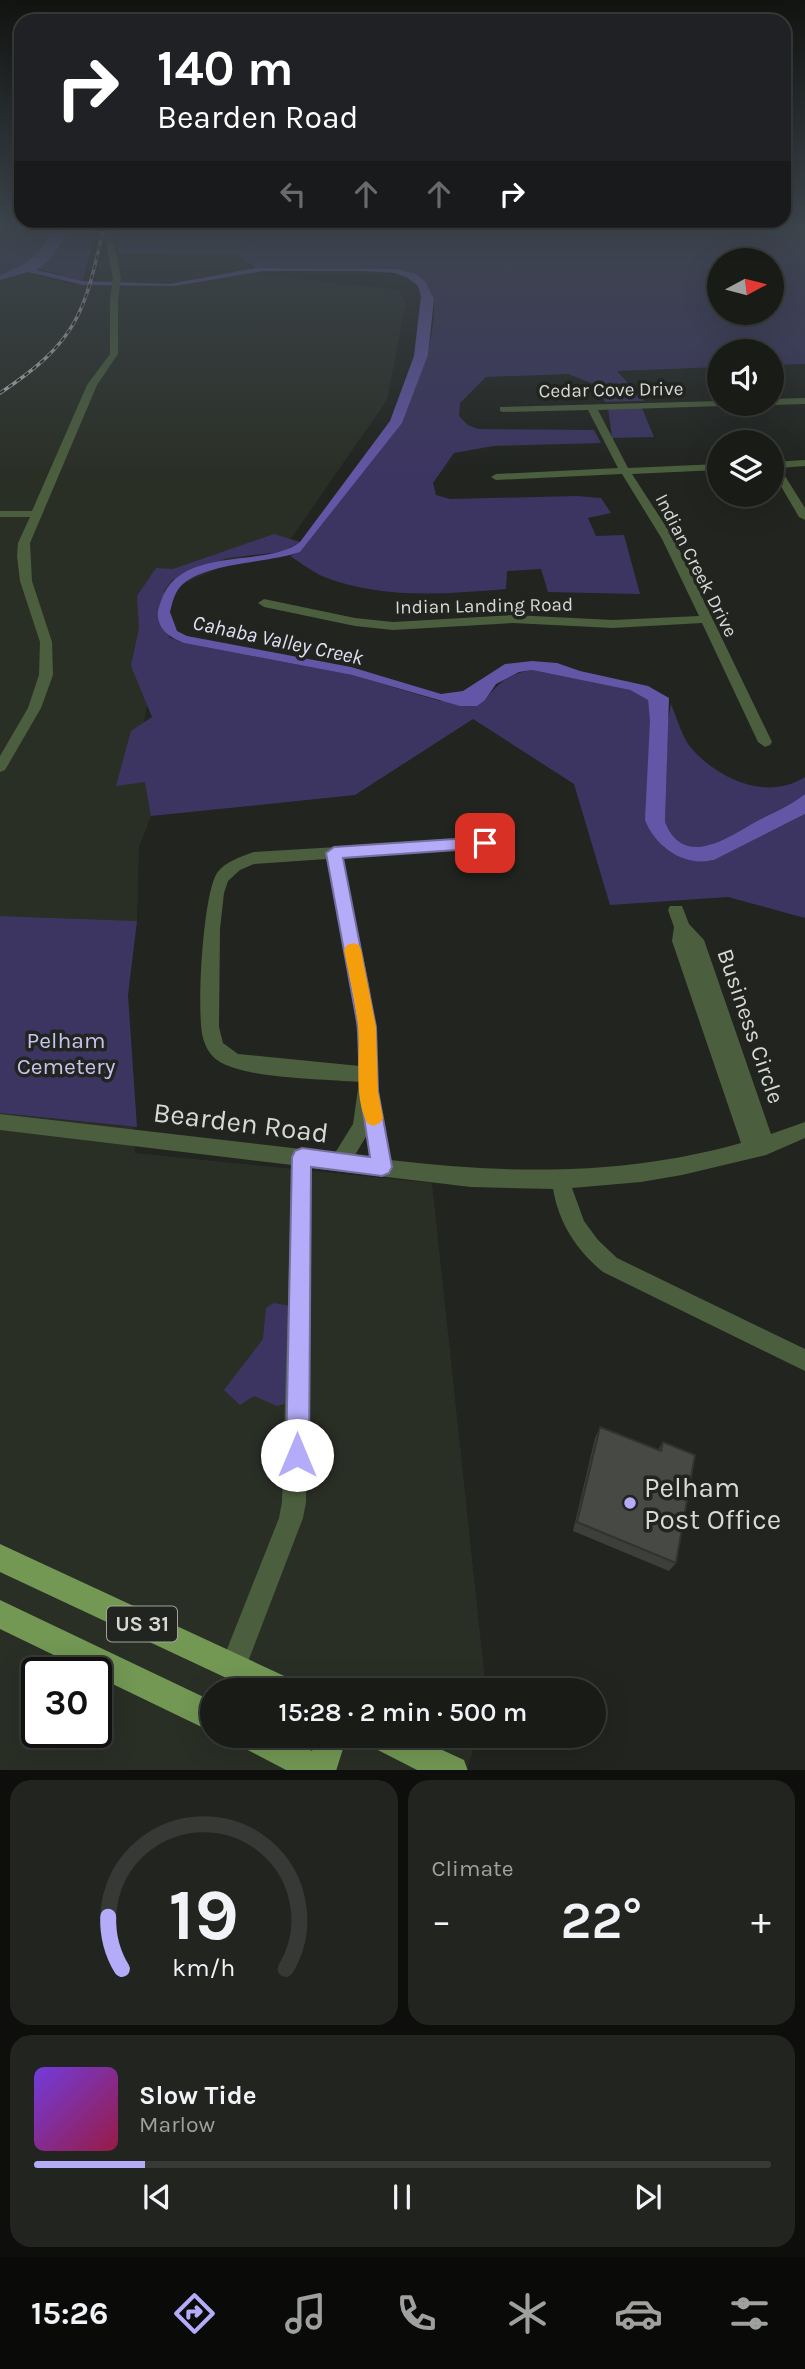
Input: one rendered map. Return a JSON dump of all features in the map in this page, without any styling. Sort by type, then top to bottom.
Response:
[{"type":"main road","name":"US 31","points":[[0,1558],[257,1678]]},
{"type":"main road","name":"US 31","points":[[0,1614],[200,1711]]},
{"type":"main road","points":[[275,1748],[321,1770],[328,1748]]},
{"type":"main road","points":[[406,1748],[453,1770]]},
{"type":"street","points":[[0,767],[23,730],[47,670],[46,641],[22,566],[24,543],[92,385],[114,355],[116,308]]},
{"type":"street","points":[[784,402],[805,401]]},
{"type":"street","name":"Cedar Cove Drive","points":[[503,409],[707,404]]},
{"type":"street","name":"Indian Creek Drive","points":[[592,408],[611,449],[661,524],[765,742]]},
{"type":"street","points":[[784,464],[805,463]]},
{"type":"street","points":[[496,477],[707,468]]},
{"type":"street","points":[[784,484],[805,517]]},
{"type":"street","points":[[0,514],[36,513]]},
{"type":"street","name":"Indian Landing Road","points":[[264,603],[355,622],[393,626],[513,620],[625,624],[707,619]]},
{"type":"street","points":[[369,1083],[247,1064],[225,1057],[213,1045],[210,1027],[214,902],[225,865],[254,858],[485,843]]},
{"type":"street","points":[[334,853],[365,1016],[369,1083],[382,1167]]},
{"type":"street","name":"Business Circle","points":[[679,918],[680,941],[760,1147]]},
{"type":"street","points":[[340,1161],[362,1126],[369,1083]]},
{"type":"street","name":"Bearden Road","points":[[0,1122],[471,1178],[561,1181],[628,1176],[691,1166],[760,1147],[805,1130]]},
{"type":"street","points":[[233,1667],[291,1518],[294,1502],[302,1157]]},
{"type":"street","points":[[561,1181],[573,1225],[583,1241],[610,1265],[805,1360]]},
{"type":"shaded area","points":[[0,308],[405,308],[387,400],[290,540],[248,555],[170,590],[144,721],[173,758],[139,847],[137,921],[0,916]]},
{"type":"shaded area","points":[[420,308],[433,308],[428,355],[402,423],[300,552],[220,568],[190,579],[180,587],[170,612],[177,631],[187,636],[351,667],[441,694],[463,691],[505,664],[532,661],[557,663],[580,671],[648,686],[669,698],[665,822],[673,836],[683,844],[707,846],[733,835],[805,794],[805,814],[714,860],[693,861],[682,858],[656,839],[645,820],[650,721],[648,700],[630,690],[532,670],[519,672],[496,684],[485,700],[477,706],[460,706],[352,675],[184,643],[167,634],[161,627],[158,615],[161,601],[171,583],[186,572],[204,564],[267,555],[300,542],[390,421],[414,356]]},
{"type":"shaded area","points":[[0,1113],[133,1127],[135,1153],[432,1183],[485,1678],[200,1678],[200,1748],[473,1748],[467,1770],[0,1770]]},
{"type":"green space","points":[[434,308],[707,308],[707,326],[784,326],[784,308],[805,308],[805,364],[784,365],[784,339],[707,339],[707,367],[617,371],[644,401],[605,402],[596,385],[568,374],[486,377],[460,403],[459,416],[468,425],[478,429],[594,430],[601,443],[493,446],[454,453],[433,483],[436,495],[450,499],[577,496],[601,498],[611,513],[588,518],[596,536],[624,535],[640,594],[548,592],[541,569],[507,571],[506,589],[436,593],[390,592],[345,584],[322,576],[290,556],[300,552],[402,422],[428,355]]},
{"type":"green space","points":[[608,408],[642,408],[654,437],[612,438]]},
{"type":"green space","points":[[274,534],[300,542],[282,552],[227,558],[172,580],[164,591],[169,637],[184,643],[352,675],[440,701],[485,700],[505,680],[532,670],[630,690],[648,700],[664,847],[688,859],[714,860],[805,814],[805,918],[728,897],[610,905],[574,784],[473,719],[355,795],[151,816],[145,782],[116,786],[131,731],[152,717],[131,666],[139,628],[137,596],[156,568],[173,569]]},
{"type":"green space","points":[[671,704],[688,744],[716,770],[745,784],[760,787],[790,784],[805,777],[805,794],[720,841],[695,847],[683,844],[673,836],[665,822],[668,721]]},
{"type":"green space","name":"Pelham Cemetery","points":[[0,916],[137,921],[128,995],[137,1127],[0,1113]]},
{"type":"green space","points":[[274,1303],[289,1306],[288,1403],[277,1406],[254,1396],[240,1405],[224,1390],[263,1339],[266,1308]]},
{"type":"building","name":"Pelham Post Office","points":[[600,1427],[661,1451],[663,1442],[695,1455],[676,1563],[577,1522]]},
{"type":"railway","points":[[0,393],[46,357],[62,340],[81,308]]},
{"type":"slow traffic","points":[[353,950],[367,1027],[369,1091],[373,1118]]},
{"type":"place","name":"Pelham Post Office","points":[[630,1503]]},
{"type":"route","points":[[297,1455],[302,1157],[382,1167],[369,1091],[367,1027],[334,853],[485,843]]},
{"type":"water label","name":"Cahaba Valley Creek","points":[[278,640]]}]
